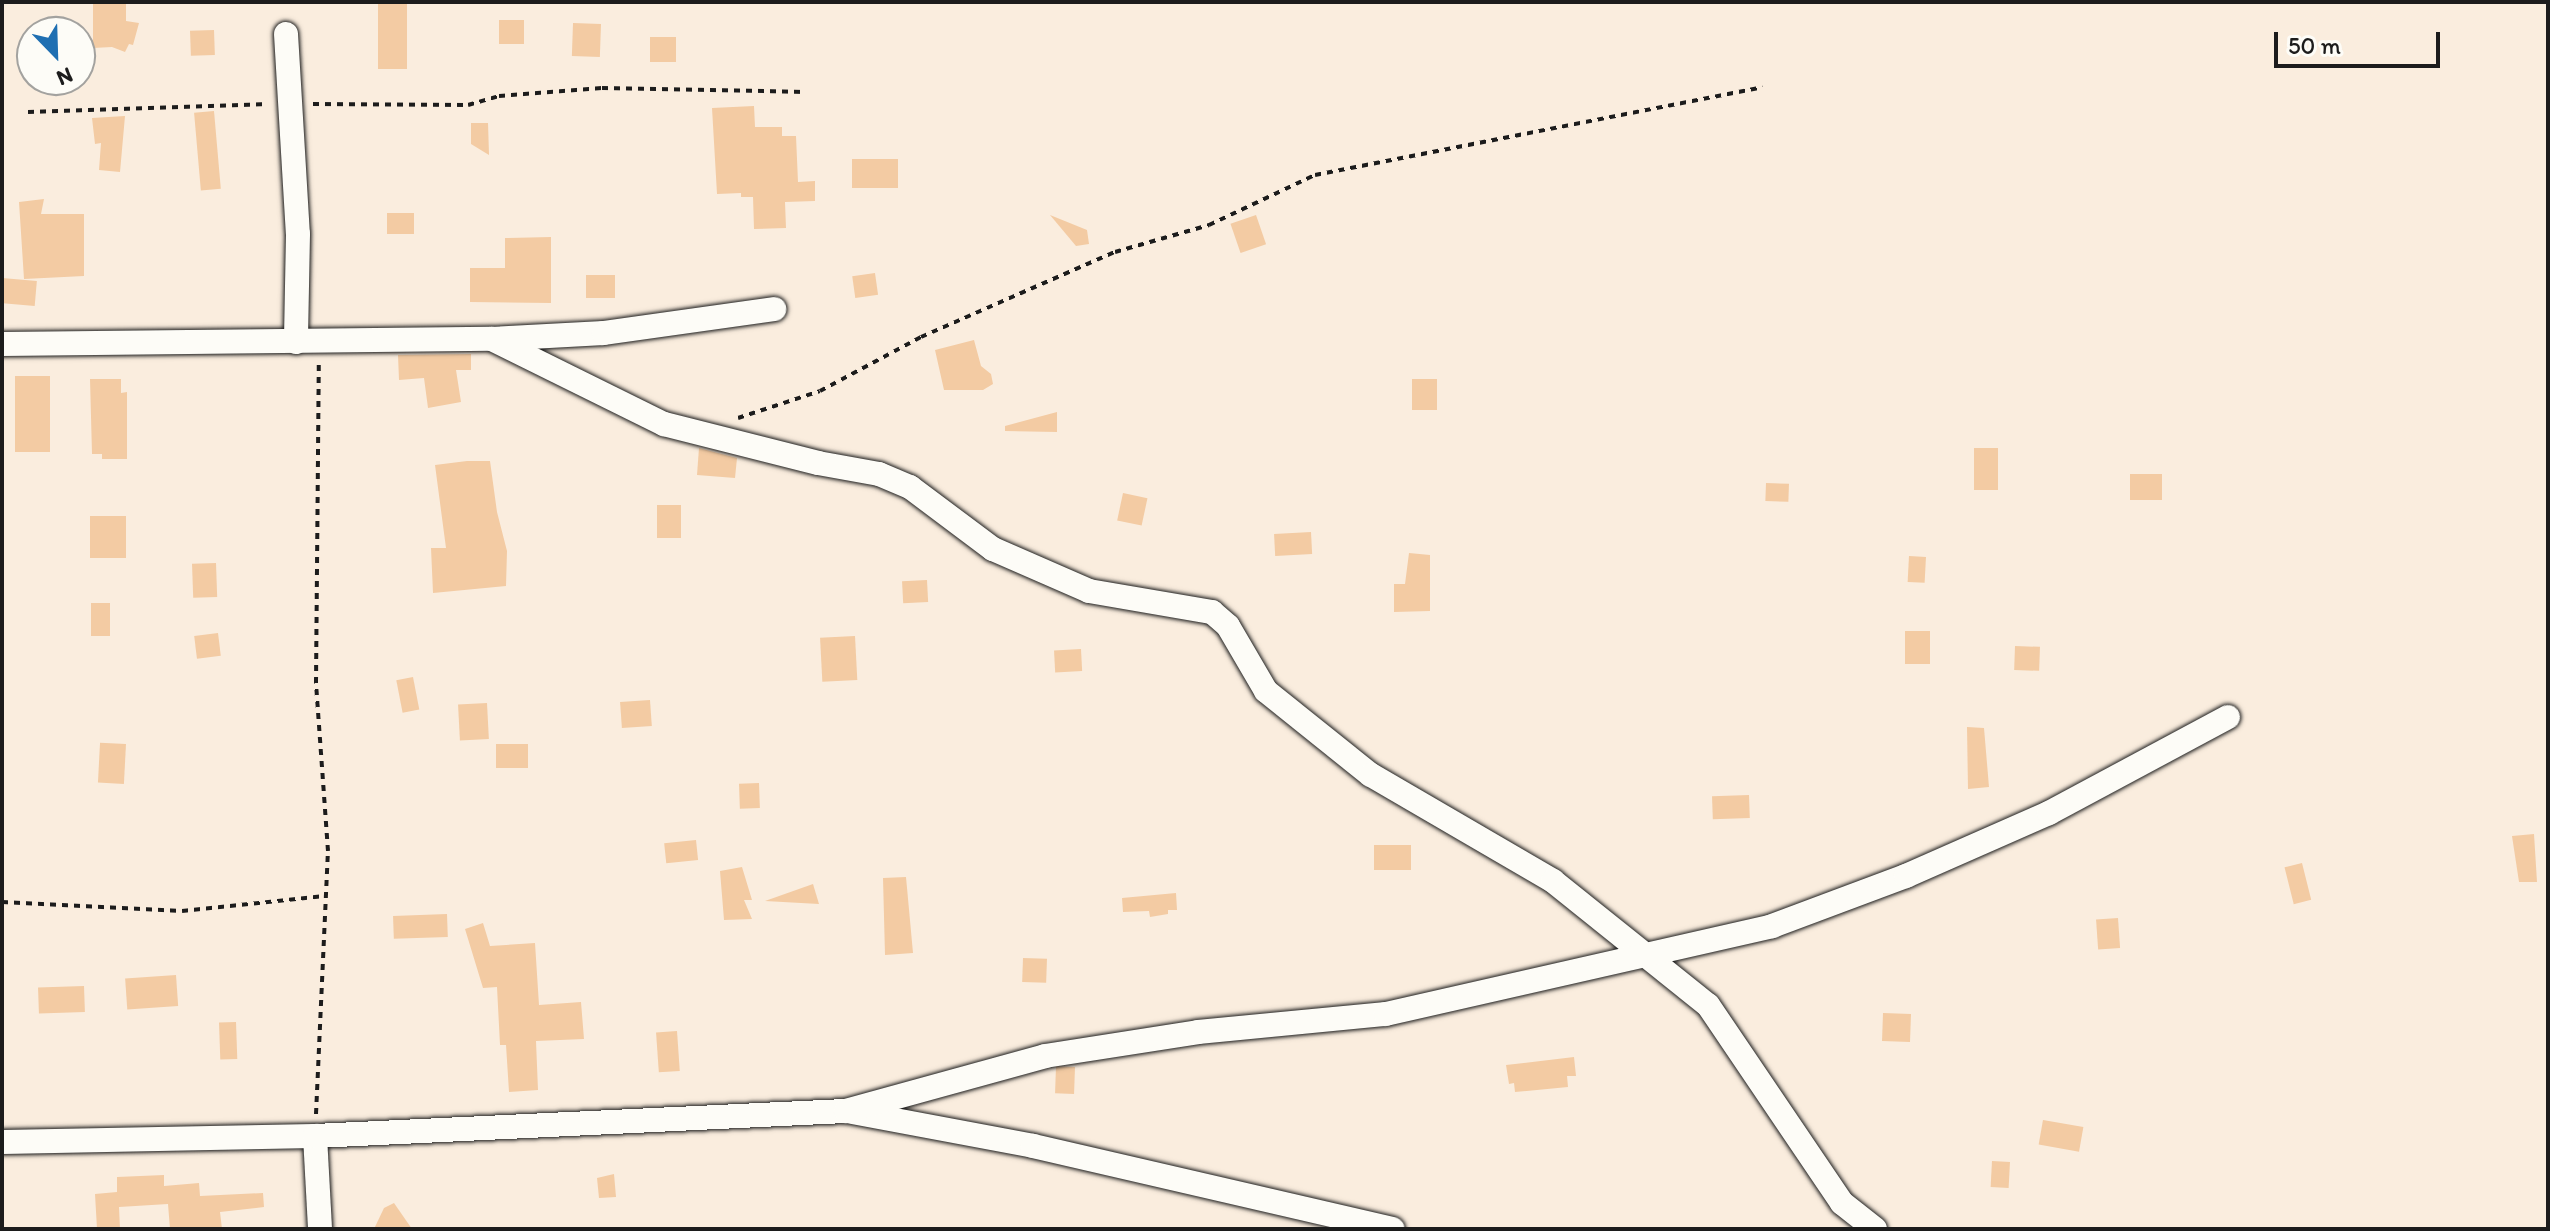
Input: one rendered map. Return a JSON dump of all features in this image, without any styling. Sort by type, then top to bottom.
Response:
[{"type":"street","points":[[286,34],[308,341]]},
{"type":"street","points":[[2,344],[492,339],[604,333],[774,309]]},
{"type":"street","points":[[492,339],[664,424],[818,463],[879,474],[910,487],[993,549],[1089,591],[1212,612],[1228,626],[1266,691],[1371,775],[1553,881],[1650,955],[1708,1005],[1842,1203],[1875,1229]]},
{"type":"street","points":[[2,1142],[315,1136],[846,1111],[1045,1056],[1198,1032],[1386,1014],[1772,926],[1906,876],[2049,813],[2228,717]]},
{"type":"street","points":[[846,1111],[1033,1146],[1393,1229]]},
{"type":"street","points":[[315,1136],[320,1229]]},
{"type":"path","points":[[736,419],[820,391],[921,337],[1018,294],[1115,252],[1209,225],[1315,175],[1762,87]]},
{"type":"path","points":[[28,112],[289,104],[468,105],[499,96],[602,88],[805,92]]},
{"type":"path","points":[[308,341],[316,683],[328,851],[315,1136]]},
{"type":"path","points":[[2,902],[182,911],[324,896]]},
{"type":"building","points":[[93,2],[126,2],[126,21],[139,23],[133,45],[129,44],[125,52],[112,47],[96,48],[96,16],[93,16]]},
{"type":"building","points":[[378,2],[407,2],[407,69],[378,69]]},
{"type":"building","points":[[499,20],[524,20],[524,44],[499,44]]},
{"type":"building","points":[[573,23],[601,24],[600,57],[572,56]]},
{"type":"building","points":[[214,30],[215,55],[191,56],[190,31]]},
{"type":"building","points":[[650,37],[676,37],[676,62],[650,62]]},
{"type":"building","points":[[754,106],[755,127],[782,127],[782,136],[796,136],[798,182],[815,181],[815,201],[785,202],[786,228],[754,229],[753,197],[741,197],[741,193],[717,194],[712,108]]},
{"type":"building","points":[[214,111],[221,189],[201,190],[194,113]]},
{"type":"building","points":[[125,116],[120,172],[99,170],[101,143],[95,144],[92,118]]},
{"type":"building","points":[[471,123],[488,123],[489,155],[471,144]]},
{"type":"building","points":[[852,159],[898,159],[898,188],[852,188]]},
{"type":"building","points":[[44,199],[41,214],[84,214],[84,276],[24,279],[19,202]]},
{"type":"building","points":[[387,213],[414,213],[414,234],[387,234]]},
{"type":"building","points":[[1050,215],[1087,230],[1089,244],[1076,246]]},
{"type":"building","points":[[1256,215],[1266,244],[1241,253],[1230,224]]},
{"type":"building","points":[[551,237],[551,303],[470,302],[470,268],[505,268],[505,238]]},
{"type":"building","points":[[875,273],[878,295],[855,298],[852,276]]},
{"type":"building","points":[[586,275],[615,275],[615,298],[586,298]]},
{"type":"building","points":[[2,278],[37,281],[35,306],[2,303]]},
{"type":"building","points":[[974,340],[981,366],[991,374],[993,384],[983,390],[944,390],[935,350]]},
{"type":"building","points":[[471,354],[471,370],[456,370],[461,402],[428,408],[424,378],[399,380],[398,355]]},
{"type":"building","points":[[15,376],[50,376],[50,452],[15,452]]},
{"type":"building","points":[[90,379],[121,379],[121,393],[127,392],[127,459],[102,459],[102,454],[92,454]]},
{"type":"building","points":[[1412,379],[1437,379],[1437,410],[1412,410]]},
{"type":"building","points":[[1057,412],[1057,432],[1005,431],[1005,426]]},
{"type":"building","points":[[699,448],[737,458],[735,478],[697,475]]},
{"type":"building","points":[[1974,448],[1998,448],[1998,490],[1974,490]]},
{"type":"building","points":[[490,461],[497,512],[507,551],[506,586],[433,593],[431,548],[446,548],[435,465]]},
{"type":"building","points":[[2130,474],[2162,474],[2162,500],[2130,500]]},
{"type":"building","points":[[1766,483],[1789,484],[1788,502],[1765,501]]},
{"type":"building","points":[[1123,493],[1147,498],[1142,526],[1117,520]]},
{"type":"building","points":[[657,505],[681,505],[681,538],[657,538]]},
{"type":"building","points":[[90,516],[126,516],[126,558],[90,558]]},
{"type":"building","points":[[1311,532],[1312,554],[1275,556],[1274,534]]},
{"type":"building","points":[[1409,553],[1430,555],[1430,611],[1394,612],[1394,584],[1405,584]]},
{"type":"building","points":[[1909,556],[1926,557],[1925,583],[1908,582]]},
{"type":"building","points":[[216,563],[217,597],[193,598],[192,564]]},
{"type":"building","points":[[927,580],[928,602],[903,603],[902,581]]},
{"type":"building","points":[[91,603],[110,603],[110,636],[91,636]]},
{"type":"building","points":[[1905,631],[1930,631],[1930,664],[1905,664]]},
{"type":"building","points":[[218,633],[221,656],[197,659],[194,636]]},
{"type":"building","points":[[855,636],[857,680],[822,682],[820,638]]},
{"type":"building","points":[[2015,646],[2040,647],[2039,671],[2014,670]]},
{"type":"building","points":[[1081,649],[1082,671],[1055,672],[1054,650]]},
{"type":"building","points":[[413,677],[419,709],[403,713],[396,680]]},
{"type":"building","points":[[650,700],[652,726],[622,728],[620,702]]},
{"type":"building","points":[[487,703],[489,739],[460,740],[458,705]]},
{"type":"building","points":[[1967,727],[1984,728],[1989,787],[1968,789]]},
{"type":"building","points":[[100,743],[126,744],[124,784],[98,783]]},
{"type":"building","points":[[496,744],[528,744],[528,768],[496,768]]},
{"type":"building","points":[[759,783],[760,808],[740,809],[739,784]]},
{"type":"building","points":[[1749,795],[1750,818],[1713,819],[1712,796]]},
{"type":"building","points":[[2534,834],[2537,882],[2519,882],[2512,836]]},
{"type":"building","points":[[696,840],[698,860],[666,863],[664,843]]},
{"type":"building","points":[[1374,845],[1411,845],[1411,870],[1374,870]]},
{"type":"building","points":[[2302,863],[2311,900],[2294,904],[2285,867]]},
{"type":"building","points":[[742,867],[752,900],[744,900],[752,919],[724,920],[720,871]]},
{"type":"building","points":[[906,877],[913,953],[885,955],[883,878]]},
{"type":"building","points":[[813,884],[819,904],[765,901]]},
{"type":"building","points":[[1176,893],[1177,910],[1168,910],[1168,914],[1150,917],[1149,911],[1123,912],[1122,898]]},
{"type":"building","points":[[447,914],[448,937],[394,939],[393,916]]},
{"type":"building","points":[[2118,918],[2120,948],[2098,949],[2096,920]]},
{"type":"building","points":[[483,923],[490,946],[535,943],[539,1005],[581,1002],[584,1039],[536,1041],[538,1090],[509,1092],[506,1045],[500,1045],[497,987],[483,988],[465,929]]},
{"type":"building","points":[[1023,958],[1047,959],[1046,983],[1022,982]]},
{"type":"building","points":[[176,975],[178,1006],[127,1009],[125,979]]},
{"type":"building","points":[[84,986],[85,1012],[39,1014],[38,988]]},
{"type":"building","points":[[1883,1013],[1911,1014],[1910,1042],[1882,1041]]},
{"type":"building","points":[[236,1022],[237,1059],[220,1060],[219,1023]]},
{"type":"building","points":[[677,1031],[680,1071],[659,1072],[656,1032]]},
{"type":"building","points":[[1574,1057],[1576,1076],[1567,1076],[1568,1087],[1515,1092],[1514,1083],[1509,1084],[1506,1065]]},
{"type":"building","points":[[1056,1066],[1075,1067],[1074,1094],[1055,1093]]},
{"type":"building","points":[[2043,1120],[2083,1127],[2079,1152],[2039,1145]]},
{"type":"building","points":[[1992,1161],[2010,1162],[2009,1188],[1991,1187]]},
{"type":"building","points":[[614,1174],[616,1197],[599,1198],[597,1178]]},
{"type":"building","points":[[164,1175],[164,1186],[199,1183],[200,1196],[263,1193],[264,1207],[220,1212],[222,1229],[170,1229],[168,1204],[119,1207],[120,1229],[97,1229],[95,1194],[117,1192],[117,1177]]},
{"type":"building","points":[[394,1203],[412,1229],[374,1229],[384,1208]]}]
